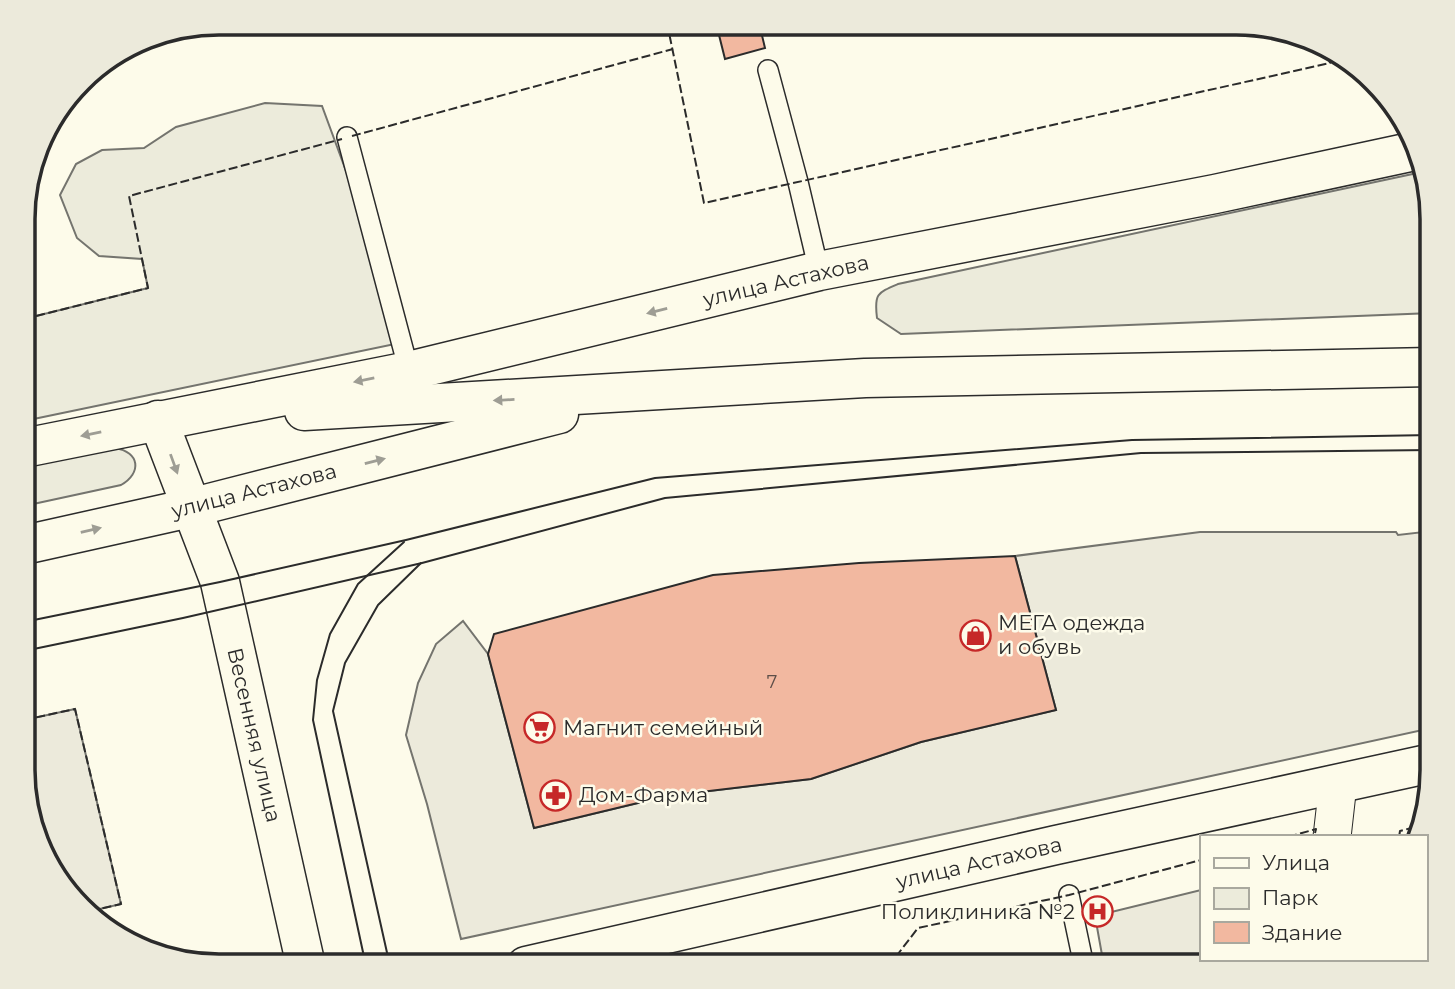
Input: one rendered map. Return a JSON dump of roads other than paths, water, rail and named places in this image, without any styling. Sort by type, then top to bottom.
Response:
[{"type":"main road","name":"улица Астахова","points":[[35,447],[409,371],[819,271],[1215,194],[1408,153]]},
{"type":"main road","name":"улица Астахова","points":[[158,420],[865,378],[1420,367]]},
{"type":"main road","name":"улица Астахова","points":[[35,543],[191,508],[646,392]]},
{"type":"main road","name":"Весенняя улица","points":[[158,420],[220,582],[303,954]]},
{"type":"main road","name":"улица Астахова","points":[[580,954],[1420,766]]},
{"type":"street","points":[[1332,835],[1338,784]]},
{"type":"lane","points":[[768,71],[819,271]]},
{"type":"lane","points":[[347,137],[409,371]]},
{"type":"lane","points":[[1069,895],[1081,954]]},
{"type":"tram line","points":[[35,620],[406,540],[655,478],[1132,440],[1420,435]]},
{"type":"tram line","points":[[35,649],[422,563],[665,498],[1141,453],[1420,450]]},
{"type":"tram line","points":[[363,954],[313,720],[317,680],[330,634],[358,584],[404,542]]},
{"type":"tram line","points":[[387,954],[333,711],[345,663],[378,605],[421,563]]},
{"type":"place","name":"МЕГА одежда и обувь","points":[[975,635]]},
{"type":"place","name":"Магнит семейный","points":[[540,728]]},
{"type":"place","name":"Дом-Фарма","points":[[556,795]]},
{"type":"place","name":"Поликлиника №2","points":[[1098,912]]}]
